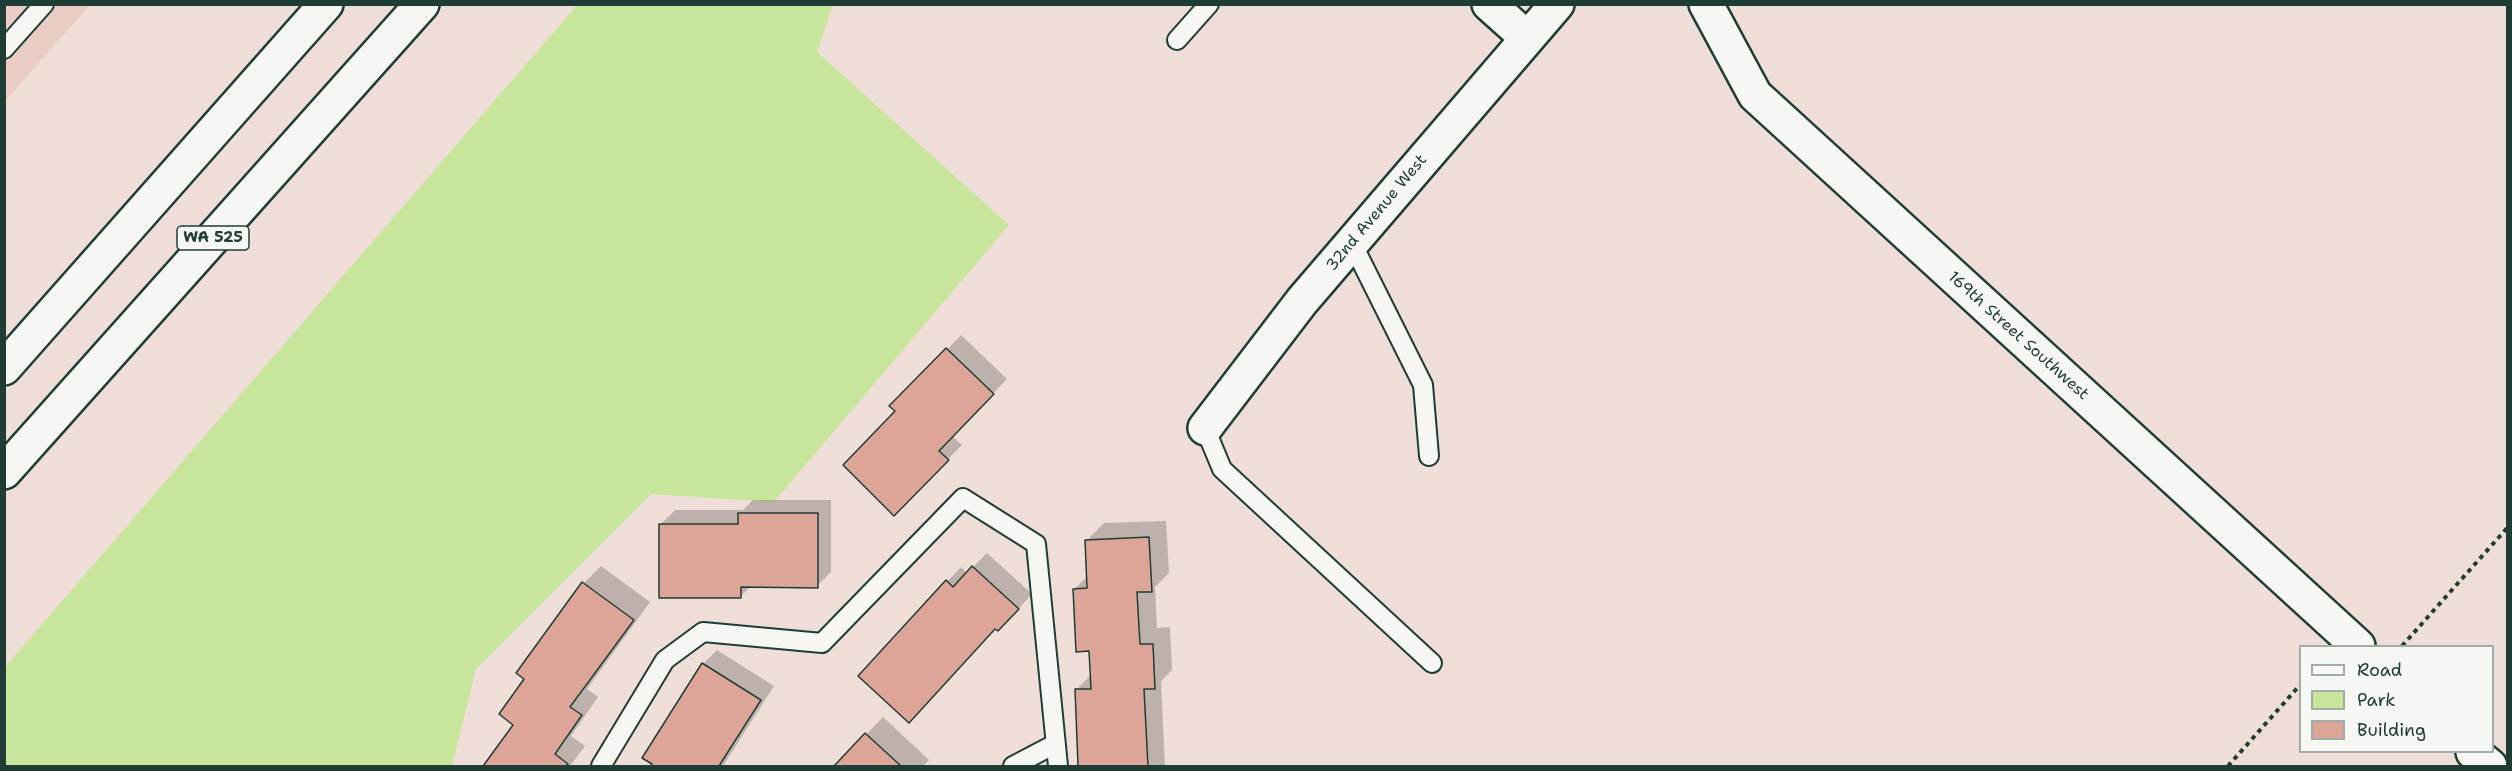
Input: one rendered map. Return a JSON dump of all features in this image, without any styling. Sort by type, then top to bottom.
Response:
[{"type":"main road","points":[[4,368],[326,4]]},
{"type":"main road","name":"WA 525","points":[[4,472],[422,4]]},
{"type":"main road","points":[[1489,4],[1527,38]]},
{"type":"main road","name":"32nd Avenue West","points":[[1205,428],[1302,301],[1557,4]]},
{"type":"main road","name":"169th Street Southwest","points":[[1706,4],[1755,95],[2357,645]]},
{"type":"main road","points":[[2474,753],[2490,766]]},
{"type":"lane","points":[[4,49],[44,4]]},
{"type":"lane","points":[[1177,40],[1209,4]]},
{"type":"lane","points":[[1352,243],[1423,385],[1430,456]]},
{"type":"lane","points":[[1205,428],[1222,469],[1432,663]]},
{"type":"lane","points":[[601,766],[665,660],[703,632],[822,643],[963,498],[1036,544],[1058,766]]},
{"type":"lane","points":[[1013,766],[1055,744]]},
{"type":"path","points":[[2403,645],[2508,527]]},
{"type":"path","points":[[2228,766],[2299,687]]},
{"type":"shaded area","points":[[5,5],[90,5],[5,101]]},
{"type":"green space","points":[[578,4],[833,5],[817,52],[1009,225],[774,502],[651,494],[476,669],[452,766],[5,766],[5,667]]},
{"type":"building","points":[[946,348],[994,394],[939,451],[949,460],[894,516],[843,465],[895,411],[889,406]]},
{"type":"building","points":[[738,513],[818,513],[818,588],[741,587],[741,598],[659,598],[659,524],[738,524]]},
{"type":"building","points":[[1149,537],[1152,592],[1137,592],[1140,644],[1153,644],[1155,689],[1144,689],[1148,766],[1078,766],[1075,689],[1091,689],[1089,651],[1076,652],[1073,589],[1087,588],[1085,540]]},
{"type":"building","points":[[972,566],[1019,609],[998,631],[995,629],[909,723],[858,676],[946,580],[953,587]]},
{"type":"building","points":[[582,582],[634,620],[570,707],[582,715],[555,754],[568,764],[566,766],[483,766],[513,725],[499,714],[524,679],[516,673]]},
{"type":"building","points":[[702,663],[761,700],[719,766],[651,766],[652,764],[642,758]]},
{"type":"building","points":[[865,733],[901,766],[834,766]]}]
